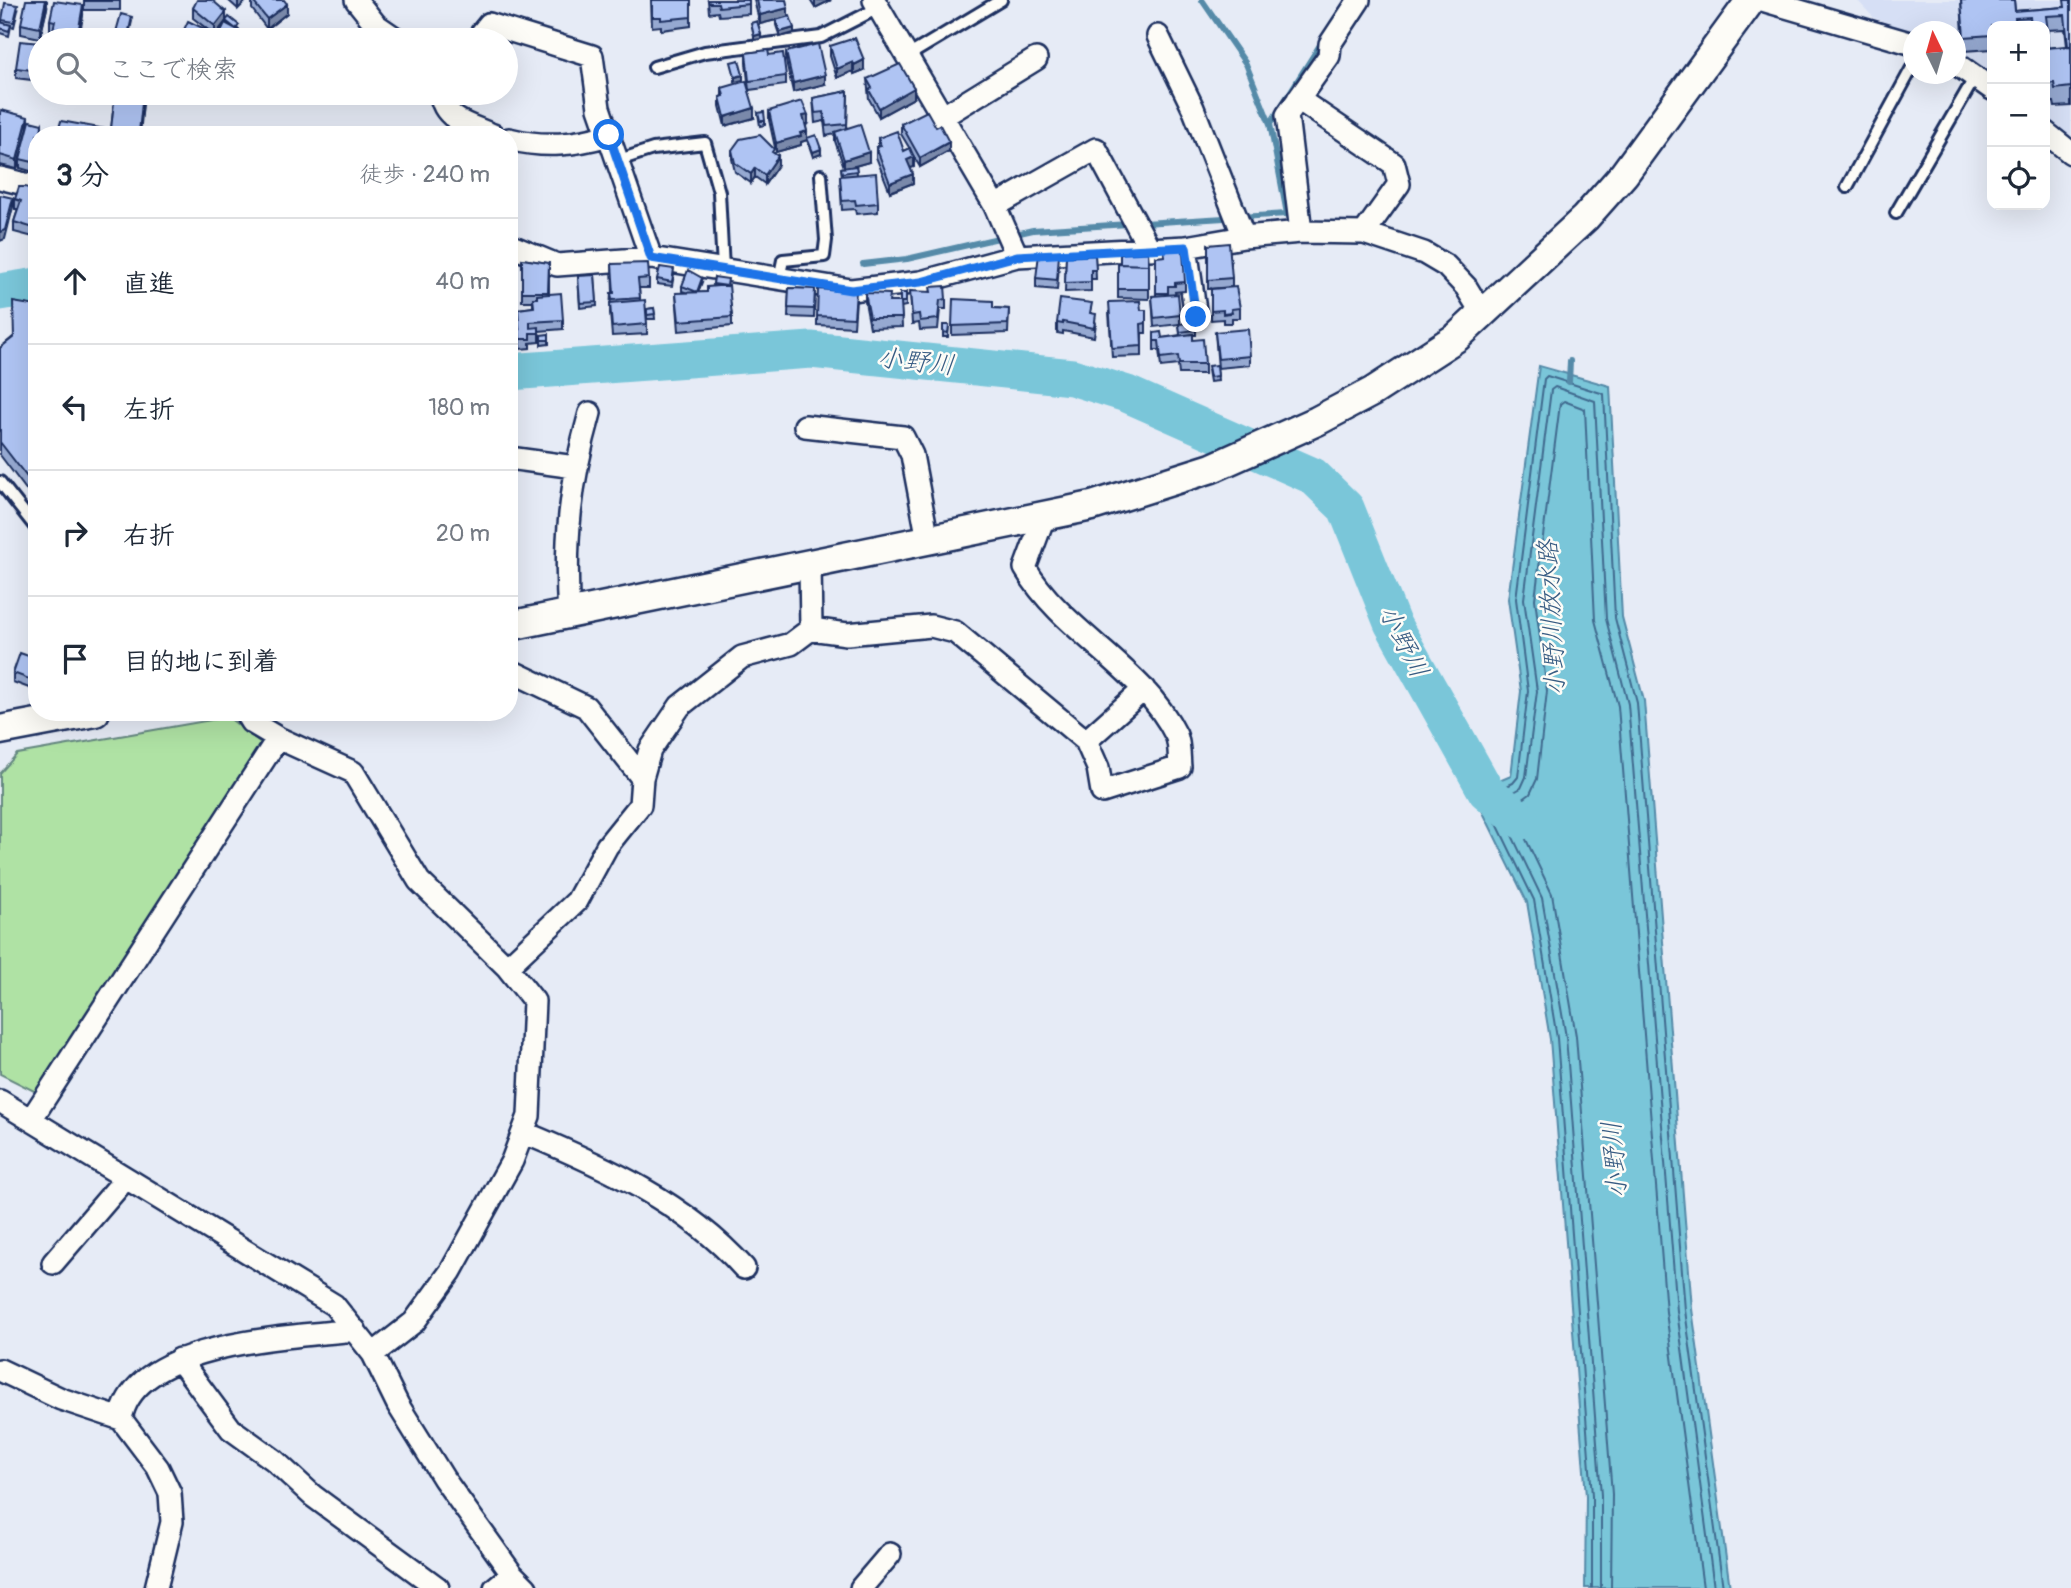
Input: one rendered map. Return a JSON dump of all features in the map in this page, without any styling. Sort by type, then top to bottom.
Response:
[{"type":"street","points":[[356,0],[380,28]]},
{"type":"street","points":[[1301,232],[1287,115],[1329,56],[1330,44],[1359,0]]},
{"type":"street","points":[[518,624],[1104,503],[1212,468],[1296,432],[1383,385],[1457,337],[1585,219],[1624,174],[1751,0]]},
{"type":"street","points":[[1762,0],[1903,41]]},
{"type":"street","points":[[876,4],[995,206],[1017,256]]},
{"type":"street","points":[[486,28],[489,24],[502,28]]},
{"type":"street","points":[[518,33],[592,56],[599,108],[651,258]]},
{"type":"street","points":[[1158,36],[1193,108],[1244,237]]},
{"type":"street","points":[[942,117],[1036,59]]},
{"type":"street","points":[[1966,71],[1984,83]]},
{"type":"street","points":[[1298,99],[1394,164],[1399,184],[1364,233]]},
{"type":"street","points":[[444,105],[454,119],[471,126]]},
{"type":"street","points":[[518,141],[538,147],[578,144],[609,135]]},
{"type":"street","points":[[2050,136],[2070,151]]},
{"type":"street","points":[[995,206],[1096,149],[1149,248]]},
{"type":"street","points":[[0,178],[28,185]]},
{"type":"street","points":[[518,249],[557,265],[651,258],[851,290],[921,282],[1017,256],[1186,247],[1244,237],[1301,232],[1364,233],[1424,253],[1446,267],[1466,287],[1483,315]]},
{"type":"street","points":[[1186,247],[1196,317]]},
{"type":"street","points":[[569,615],[566,563],[575,467],[590,413]]},
{"type":"street","points":[[805,426],[903,437],[912,455],[928,540]]},
{"type":"street","points":[[518,459],[575,467]]},
{"type":"street","points":[[506,967],[577,901],[607,846],[640,805],[642,778],[650,750],[680,706],[741,657],[791,644],[811,629],[847,634],[931,626],[955,632],[1086,741],[1098,768],[1102,792],[1180,767],[1177,737],[1144,689],[1038,591],[1025,568],[1044,517]]},
{"type":"street","points":[[810,564],[811,629]]},
{"type":"street","points":[[518,674],[586,707],[642,778]]},
{"type":"street","points":[[1086,741],[1144,689]]},
{"type":"street","points":[[0,730],[48,721]]},
{"type":"street","points":[[250,721],[278,738],[353,772],[419,881],[506,967],[534,1001],[529,1115],[525,1133],[451,1271],[414,1322],[373,1354]]},
{"type":"street","points":[[32,1118],[278,738]]},
{"type":"street","points":[[0,1101],[32,1118],[334,1305],[373,1354],[385,1382],[418,1437],[519,1581],[495,1588]]},
{"type":"street","points":[[525,1133],[612,1170],[718,1238],[744,1268]]},
{"type":"street","points":[[53,1263],[126,1178]]},
{"type":"street","points":[[121,1419],[123,1406],[142,1381],[179,1359],[237,1344],[355,1330]]},
{"type":"street","points":[[179,1359],[231,1429],[274,1460],[313,1496],[438,1588]]},
{"type":"street","points":[[0,1370],[61,1399],[121,1419],[158,1468],[170,1493],[170,1533],[156,1588]]},
{"type":"street","points":[[861,1588],[890,1554]]},
{"type":"lane","points":[[906,57],[994,2]]},
{"type":"lane","points":[[654,67],[705,52],[821,37],[876,4]]},
{"type":"lane","points":[[1896,213],[1984,83]]},
{"type":"lane","points":[[1847,187],[1903,84]]},
{"type":"lane","points":[[619,160],[653,149],[705,143],[719,192],[723,269]]},
{"type":"lane","points":[[779,279],[783,260],[824,256],[826,240],[821,176]]},
{"type":"lane","points":[[0,482],[28,517]]},
{"type":"shaded area","points":[[1857,0],[2071,0],[2071,141],[2050,123],[2050,21],[1987,21],[1987,71],[1966,56],[1966,21],[1903,21],[1903,28],[1874,18]]},
{"type":"green space","points":[[205,721],[233,721],[266,747],[42,1095],[0,1074],[0,773],[17,754]]},
{"type":"water","points":[[1539,366],[1610,386],[1622,617],[1644,701],[1692,1309],[1730,1588],[1585,1588],[1586,1496],[1550,1039],[1527,902],[1473,792],[1511,776],[1521,691],[1508,599]]},
{"type":"building","points":[[26,0],[46,0],[40,28],[21,24]]},
{"type":"building","points":[[120,0],[120,1],[84,1]]},
{"type":"building","points":[[197,0],[212,0],[226,12],[215,26],[193,8]]},
{"type":"building","points":[[252,0],[284,0],[287,4],[267,19]]},
{"type":"building","points":[[652,0],[691,0],[691,17],[661,20],[661,17],[652,17]]},
{"type":"building","points":[[708,0],[749,0],[749,4],[719,7],[718,3],[709,3]]},
{"type":"building","points":[[757,0],[786,0],[788,8],[760,15]]},
{"type":"building","points":[[1961,0],[2014,0],[2015,11],[2065,7],[2064,0],[2071,0],[2071,46],[2068,46],[2065,15],[2046,16],[2047,21],[2030,21],[2030,17],[2015,18],[2015,21],[1987,21],[1987,35],[1966,37],[1966,21],[1963,21]]},
{"type":"building","points":[[54,1],[83,5],[79,28],[53,28],[55,21],[50,20]]},
{"type":"building","points":[[5,3],[18,5],[14,22],[2,20]]},
{"type":"building","points":[[121,14],[132,17],[130,28],[117,28]]},
{"type":"building","points":[[790,16],[794,28],[780,32],[776,20]]},
{"type":"building","points":[[229,17],[239,25],[235,28],[226,21]]},
{"type":"building","points":[[188,21],[203,28],[185,28]]},
{"type":"building","points":[[757,21],[761,34],[754,36],[751,23]]},
{"type":"building","points":[[0,22],[11,25],[9,31],[0,28]]},
{"type":"building","points":[[855,38],[864,60],[837,69],[830,46]]},
{"type":"building","points":[[20,41],[28,42],[28,70],[16,68]]},
{"type":"building","points":[[818,44],[825,75],[793,83],[786,52]]},
{"type":"building","points":[[2071,46],[2071,87],[2055,89],[2054,83],[2050,84],[2050,48]]},
{"type":"building","points":[[768,50],[769,55],[783,53],[786,76],[749,81],[746,53]]},
{"type":"building","points":[[739,60],[743,75],[735,77],[731,62]]},
{"type":"building","points":[[900,64],[914,88],[879,108],[869,90],[872,88],[867,79]]},
{"type":"building","points":[[746,81],[754,108],[725,117],[720,97],[724,96],[722,88]]},
{"type":"building","points":[[848,91],[847,124],[826,126],[824,112],[815,113],[813,98]]},
{"type":"building","points":[[802,101],[808,115],[803,116],[807,131],[800,133],[801,136],[776,143],[769,111]]},
{"type":"building","points":[[114,105],[142,105],[140,126],[111,126]]},
{"type":"building","points":[[1,110],[28,117],[17,160],[0,155]]},
{"type":"building","points":[[927,111],[936,127],[940,125],[949,142],[920,158],[901,124]]},
{"type":"building","points":[[764,112],[765,121],[760,121],[758,113]]},
{"type":"building","points":[[30,121],[42,124],[42,126],[29,126]]},
{"type":"building","points":[[61,121],[88,126],[60,126]]},
{"type":"building","points":[[860,124],[869,152],[844,160],[835,132]]},
{"type":"building","points":[[28,129],[28,161],[20,159]]},
{"type":"building","points":[[897,131],[904,151],[910,148],[914,157],[907,160],[913,174],[890,183],[876,147],[881,146],[878,138]]},
{"type":"building","points":[[760,135],[778,156],[765,175],[755,168],[751,174],[735,163],[732,150],[740,139]]},
{"type":"building","points":[[816,135],[821,149],[813,152],[807,138]]},
{"type":"building","points":[[856,166],[857,171],[842,173],[841,168]]},
{"type":"building","points":[[876,173],[878,203],[856,205],[855,200],[842,201],[840,176]]},
{"type":"building","points":[[19,187],[28,188],[28,226],[14,222],[21,201],[15,199]]},
{"type":"building","points":[[0,195],[13,198],[5,230],[0,232]]},
{"type":"building","points":[[1229,243],[1232,278],[1208,280],[1208,245]]},
{"type":"building","points":[[1183,249],[1185,282],[1168,286],[1168,293],[1156,293],[1156,257],[1165,256],[1164,250]]},
{"type":"building","points":[[1148,252],[1149,265],[1120,264],[1120,253]]},
{"type":"building","points":[[1039,254],[1059,255],[1057,280],[1036,278]]},
{"type":"building","points":[[1095,255],[1096,270],[1091,270],[1091,282],[1065,283],[1066,256]]},
{"type":"building","points":[[522,259],[549,263],[548,292],[522,292]]},
{"type":"building","points":[[648,263],[649,278],[638,279],[640,298],[612,300],[612,264]]},
{"type":"building","points":[[1118,264],[1149,265],[1149,289],[1118,289]]},
{"type":"building","points":[[660,267],[674,269],[672,282],[657,279]]},
{"type":"building","points":[[688,270],[702,278],[697,292],[682,286]]},
{"type":"building","points":[[595,275],[597,302],[580,303],[578,276]]},
{"type":"building","points":[[714,277],[728,279],[727,286],[713,284]]},
{"type":"building","points":[[729,285],[732,317],[679,321],[676,293],[707,292],[707,287]]},
{"type":"building","points":[[945,286],[946,299],[940,300],[938,319],[920,321],[919,314],[912,315],[910,291],[931,292],[930,287]]},
{"type":"building","points":[[1236,287],[1240,308],[1223,314],[1223,310],[1211,311],[1211,289]]},
{"type":"building","points":[[789,288],[815,289],[814,309],[788,308]]},
{"type":"building","points":[[818,289],[856,291],[854,318],[817,316]]},
{"type":"building","points":[[561,293],[563,320],[530,322],[530,328],[539,327],[539,333],[530,333],[530,339],[520,339],[518,309],[534,307],[533,298],[537,298],[537,295]]},
{"type":"building","points":[[865,293],[890,294],[889,302],[901,302],[902,318],[870,318]]},
{"type":"building","points":[[900,293],[906,293],[906,302],[900,302]]},
{"type":"building","points":[[1178,294],[1180,315],[1154,318],[1152,296]]},
{"type":"building","points":[[953,299],[993,301],[993,308],[1009,309],[1008,324],[952,326]]},
{"type":"building","points":[[1060,299],[1092,303],[1090,313],[1096,314],[1094,328],[1057,323]]},
{"type":"building","points":[[645,300],[647,324],[612,327],[610,303]]},
{"type":"building","points":[[1140,301],[1141,310],[1146,310],[1146,323],[1141,324],[1142,346],[1112,348],[1109,302]]},
{"type":"building","points":[[13,302],[28,304],[28,478],[0,442],[0,348],[14,337]]},
{"type":"building","points":[[654,308],[655,314],[647,315],[647,309]]},
{"type":"building","points":[[1195,322],[1196,330],[1180,332],[1179,324]]},
{"type":"building","points":[[943,325],[949,325],[948,333],[943,332]]},
{"type":"building","points":[[1248,329],[1250,356],[1218,359],[1215,332]]},
{"type":"building","points":[[1161,332],[1162,338],[1193,334],[1193,340],[1203,339],[1205,364],[1179,364],[1178,356],[1161,358],[1159,341],[1154,341],[1154,333]]},
{"type":"building","points":[[549,334],[549,340],[541,340],[541,335]]},
{"type":"building","points":[[1217,365],[1218,376],[1210,377],[1208,366]]},
{"type":"building","points":[[20,653],[28,656],[28,679],[13,673]]},
{"type":"waterway","points":[[1202,0],[1246,64],[1270,124]]},
{"type":"waterway","points":[[863,264],[907,259],[1033,230],[1287,214],[1270,124],[1323,40]]},
{"type":"waterway","name":"小野川","points":[[0,292],[28,287]]},
{"type":"waterway","name":"小野川","points":[[518,371],[811,350],[1072,377],[1127,394],[1313,476],[1346,508],[1392,623],[1486,791],[1522,821]]},
{"type":"waterway","name":"小野川放水路","points":[[1569,382],[1570,361]]},
{"type":"route","points":[[609,135],[651,258],[851,290],[921,282],[1017,256],[1186,247],[1196,317]]}]
